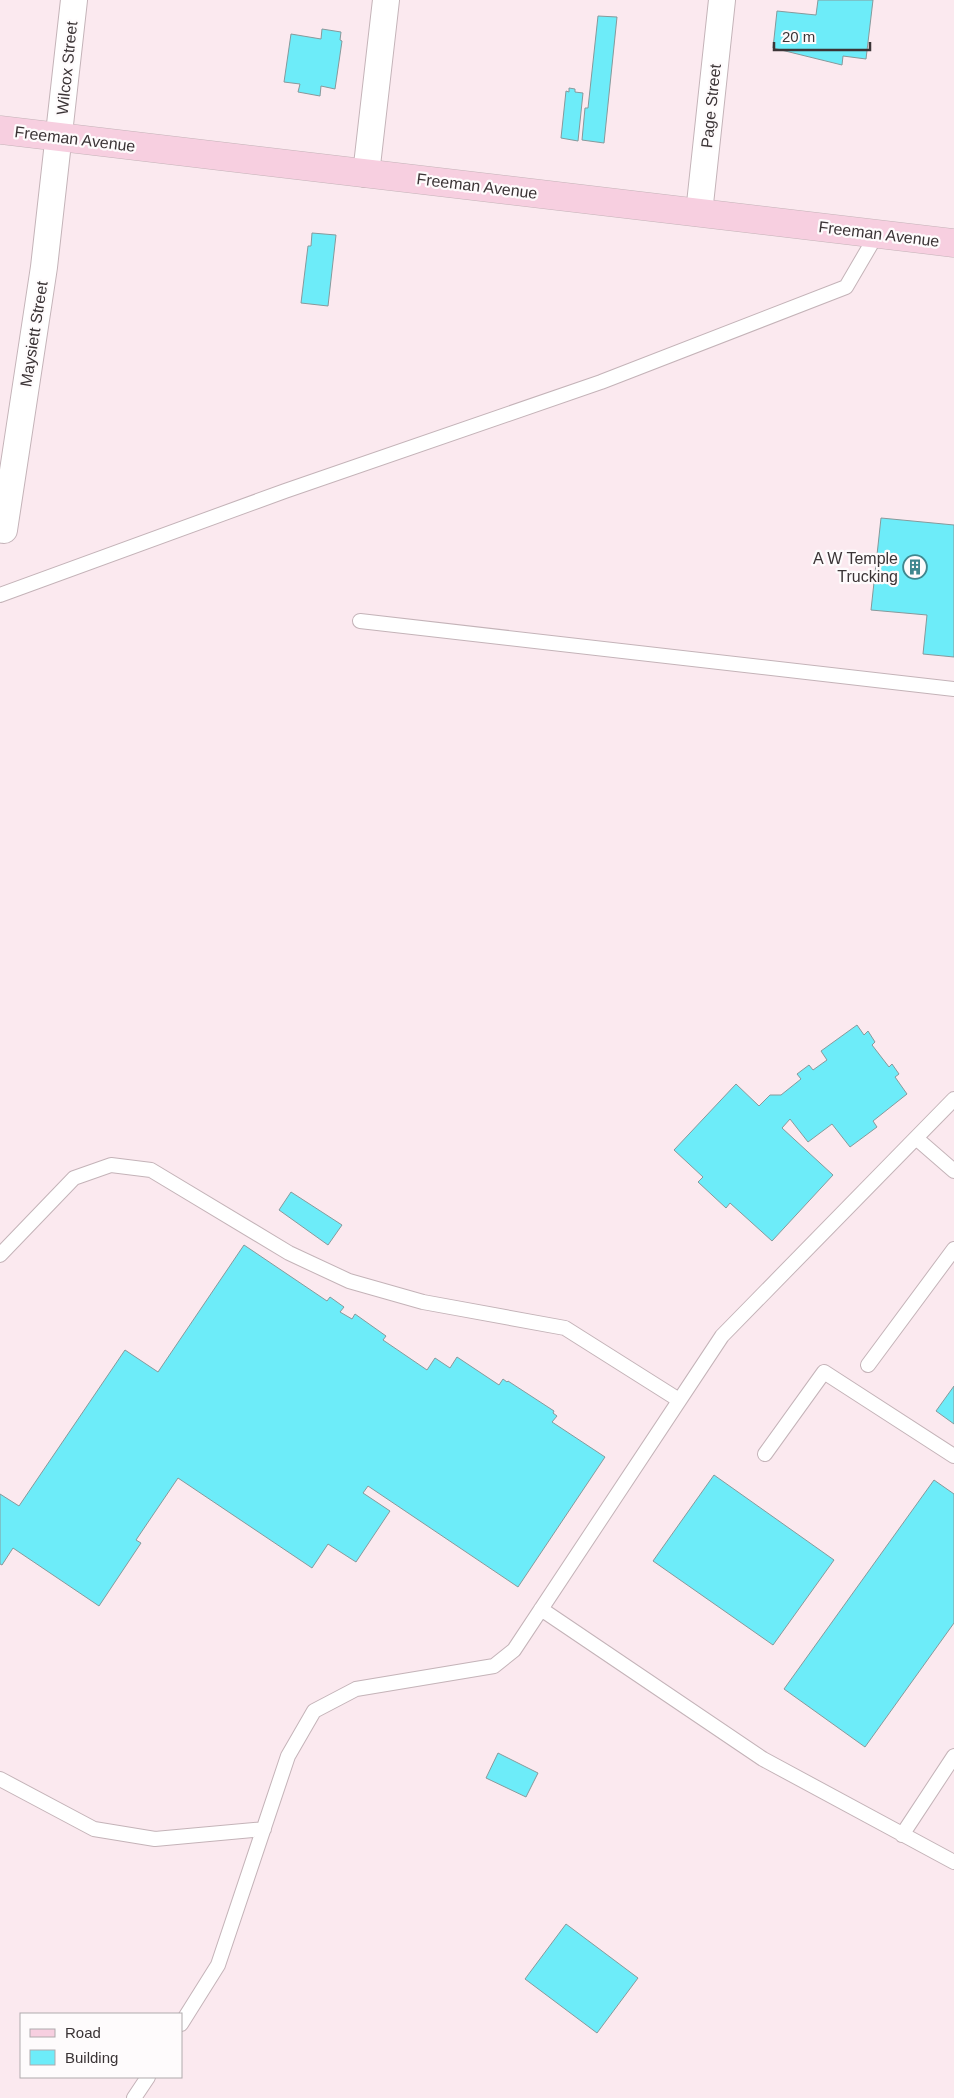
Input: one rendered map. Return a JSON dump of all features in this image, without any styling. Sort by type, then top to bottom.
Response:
[{"type":"street","name":"Wilcox Street","points":[[59,137],[74,0]]},
{"type":"street","points":[[366,174],[386,0]]},
{"type":"street","name":"Page Street","points":[[699,213],[722,0]]},
{"type":"street","name":"Freeman Avenue","points":[[0,130],[954,243]]},
{"type":"street","name":"Maysiett Street","points":[[4,530],[44,267],[59,137]]},
{"type":"lane","points":[[0,595],[285,491],[601,382],[846,287],[877,234]]},
{"type":"lane","points":[[360,621],[954,689]]},
{"type":"lane","points":[[182,2022],[218,1965],[288,1756],[314,1711],[356,1688],[494,1666],[514,1650],[722,1336],[954,1099]]},
{"type":"lane","points":[[916,1138],[954,1171]]},
{"type":"lane","points":[[0,1256],[74,1178],[110,1165],[151,1170],[289,1253],[348,1281],[422,1302],[565,1328],[679,1400]]},
{"type":"lane","points":[[868,1365],[954,1248]]},
{"type":"lane","points":[[765,1454],[824,1372],[954,1456]]},
{"type":"lane","points":[[541,1609],[763,1759],[954,1862]]},
{"type":"lane","points":[[902,1834],[954,1756]]},
{"type":"lane","points":[[0,1780],[94,1829],[155,1839],[264,1829]]},
{"type":"lane","points":[[134,2098],[147,2078]]},
{"type":"building","points":[[818,0],[873,0],[866,59],[843,56],[842,65],[773,48],[777,11],[816,15]]},
{"type":"building","points":[[598,16],[617,17],[604,143],[582,140],[585,108],[588,108]]},
{"type":"building","points":[[322,29],[341,32],[340,40],[342,41],[335,89],[321,86],[320,96],[298,92],[300,84],[284,82],[291,34],[321,39]]},
{"type":"building","points":[[569,88],[575,89],[575,92],[583,93],[578,141],[561,138],[566,91],[569,92]]},
{"type":"building","points":[[312,233],[336,235],[328,306],[301,303],[308,246],[311,246]]},
{"type":"building","name":"A W Temple Trucking","points":[[881,518],[954,525],[954,657],[923,654],[927,615],[871,610]]},
{"type":"building","points":[[857,1025],[864,1035],[868,1031],[875,1042],[872,1045],[889,1067],[892,1064],[899,1074],[895,1077],[907,1094],[873,1121],[877,1127],[850,1147],[832,1124],[808,1142],[790,1119],[782,1128],[833,1175],[772,1241],[730,1203],[726,1208],[698,1182],[703,1177],[674,1150],[736,1084],[759,1106],[770,1095],[781,1095],[801,1079],[797,1074],[809,1065],[813,1070],[827,1060],[821,1051]]},
{"type":"building","points":[[291,1192],[342,1225],[328,1245],[279,1210]]},
{"type":"building","points":[[244,1245],[327,1301],[330,1297],[344,1307],[340,1312],[352,1319],[355,1314],[386,1336],[383,1340],[427,1370],[435,1358],[450,1368],[457,1357],[499,1385],[503,1379],[508,1381],[554,1411],[553,1413],[557,1416],[552,1422],[605,1457],[518,1587],[368,1486],[363,1493],[390,1511],[356,1562],[328,1544],[312,1568],[178,1478],[136,1540],[141,1543],[99,1606],[13,1548],[2,1565],[0,1564],[0,1494],[19,1506],[125,1350],[158,1372]]},
{"type":"building","points":[[954,1386],[954,1424],[936,1411]]},
{"type":"building","points":[[714,1475],[834,1560],[773,1645],[653,1561]]},
{"type":"building","points":[[934,1480],[954,1494],[954,1623],[865,1747],[784,1689]]},
{"type":"building","points":[[498,1753],[538,1773],[526,1797],[486,1778]]},
{"type":"building","points":[[566,1924],[638,1978],[597,2033],[525,1979]]},
{"type":"place","name":"A W Temple Trucking","points":[[915,567]]}]
